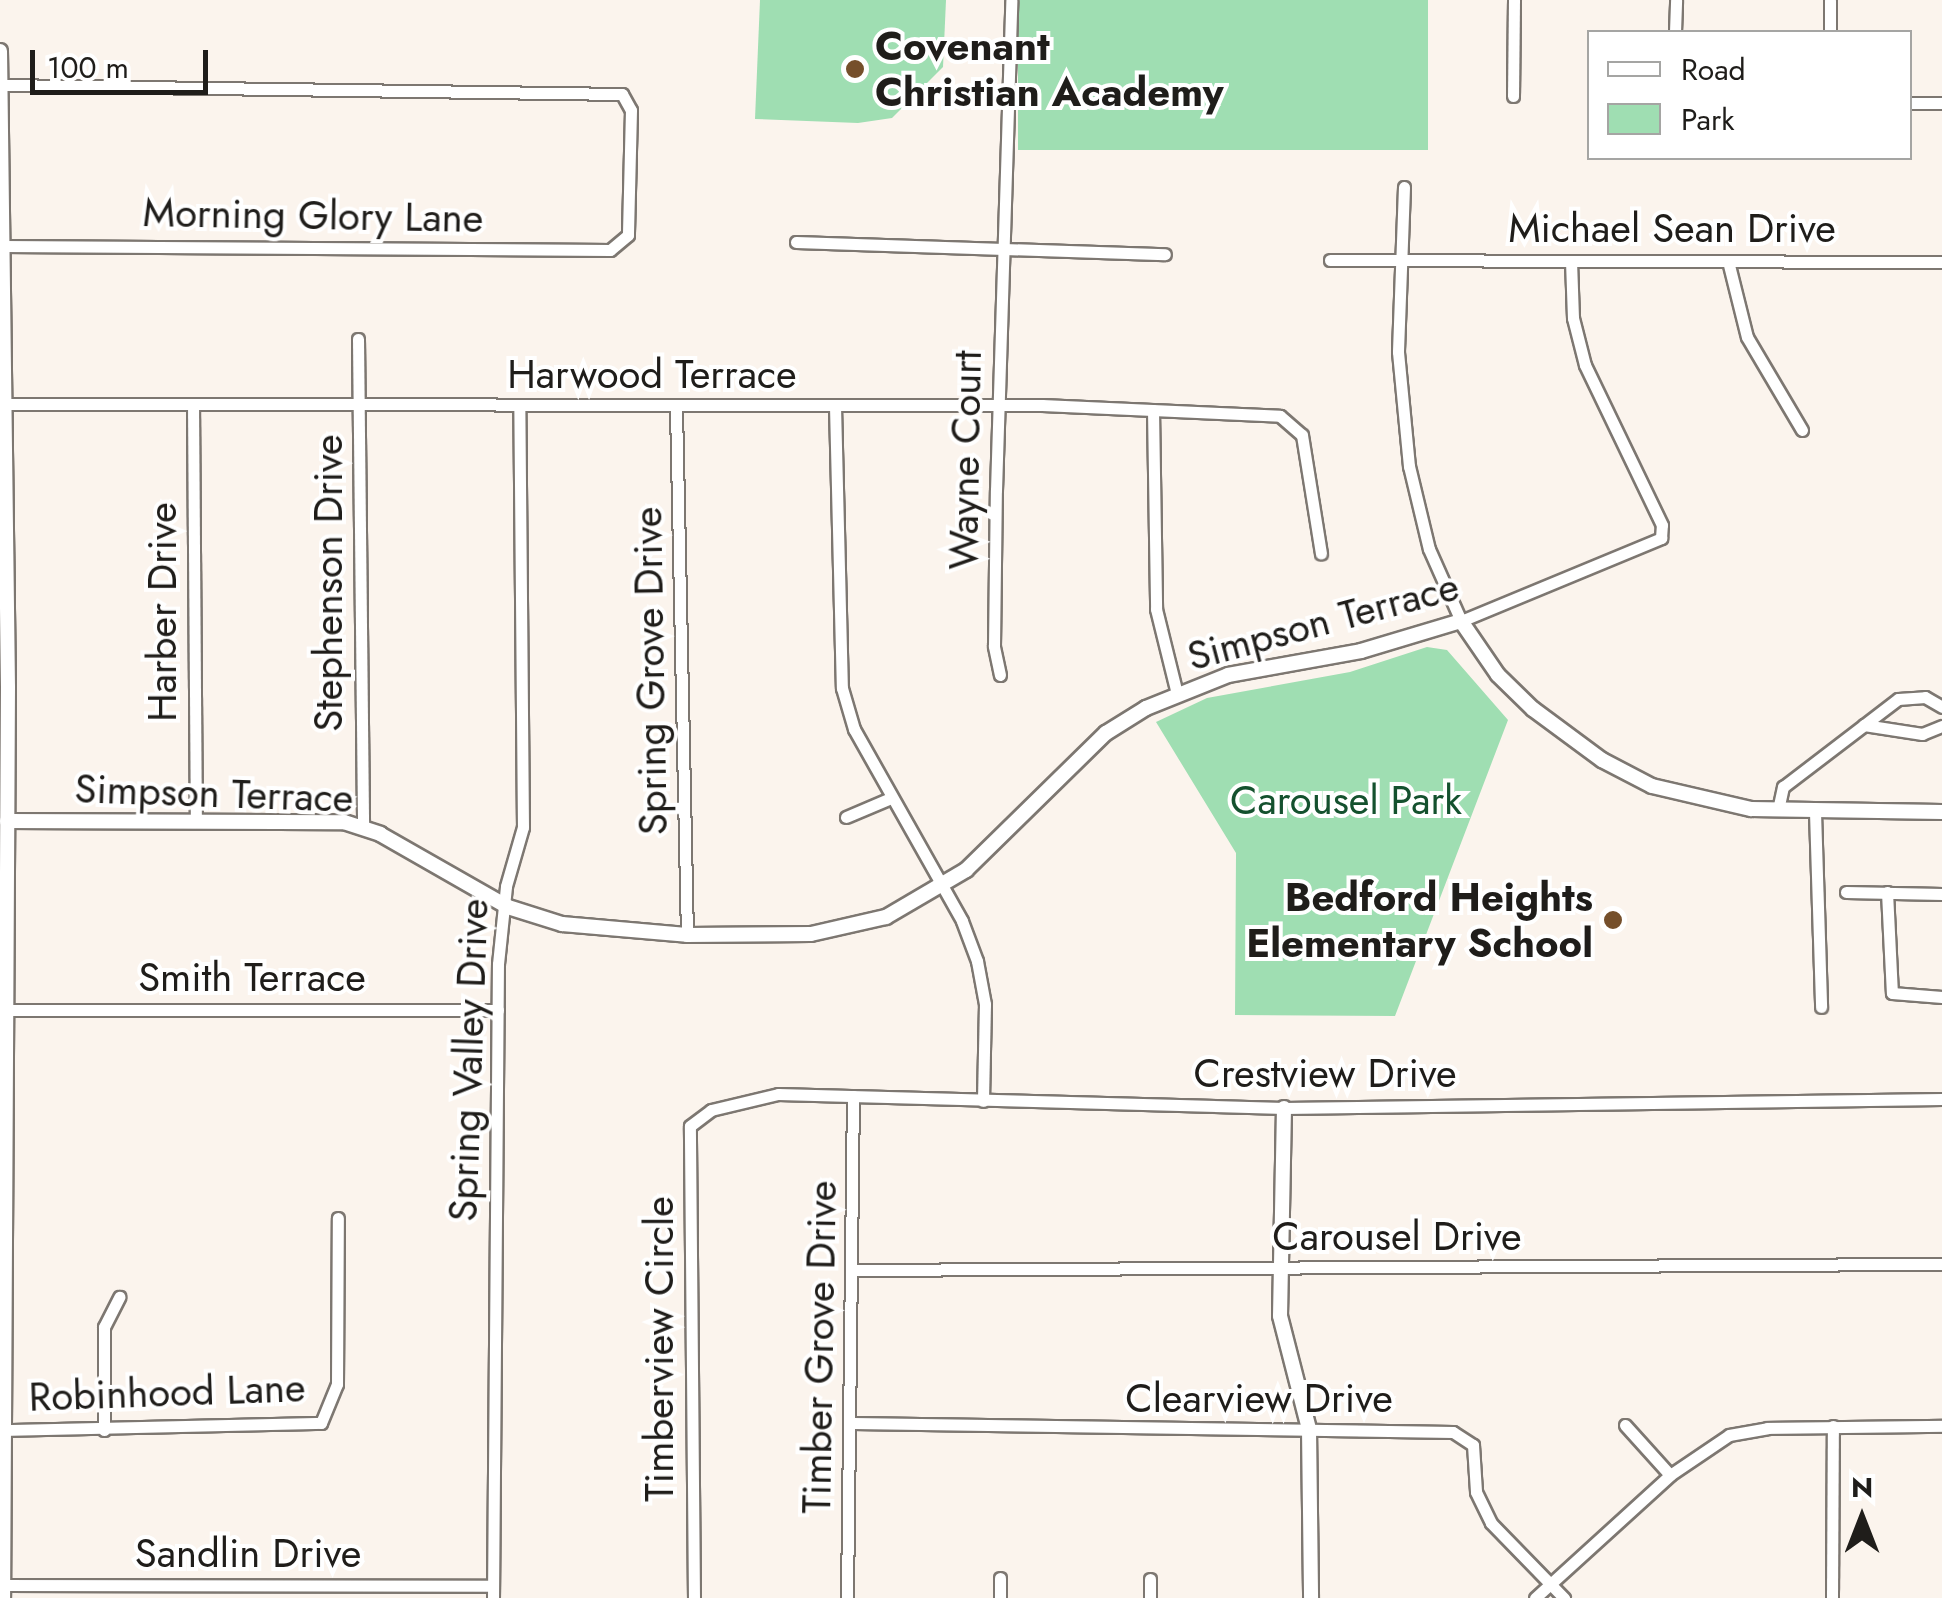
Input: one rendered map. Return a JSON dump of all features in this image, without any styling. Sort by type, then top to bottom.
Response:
[{"type":"street","name":"Wayne Court","points":[[1000,675],[994,646],[1011,0]]},
{"type":"street","points":[[1514,0],[1514,96]]},
{"type":"street","points":[[1675,30],[1676,0]]},
{"type":"street","points":[[1830,0],[1830,30]]},
{"type":"street","points":[[0,52],[6,820],[3,1591]]},
{"type":"street","name":"Morning Glory Lane","points":[[1,85],[622,94],[630,100],[630,215],[621,245],[610,250],[4,246]]},
{"type":"street","points":[[1912,103],[1942,103]]},
{"type":"street","points":[[1404,187],[1399,366],[1409,466],[1429,549],[1461,621],[1498,675],[1533,709],[1623,773],[1701,802],[1815,812],[1942,812]]},
{"type":"street","points":[[796,242],[1002,245],[1165,254]]},
{"type":"street","name":"Michael Sean Drive","points":[[1330,260],[1942,262]]},
{"type":"street","name":"Simpson Terrace","points":[[6,820],[196,820],[363,827],[508,907],[594,930],[687,935],[836,930],[886,917],[966,870],[1106,733],[1177,694],[1228,675],[1361,650],[1461,621],[1654,544],[1662,531],[1585,365],[1573,318],[1572,260]]},
{"type":"street","points":[[1728,261],[1747,337],[1802,430]]},
{"type":"street","name":"Stephenson Drive","points":[[358,339],[363,827]]},
{"type":"street","name":"Harwood Terrace","points":[[5,404],[998,405],[1280,416],[1296,425],[1309,464],[1320,554]]},
{"type":"street","name":"Harber Drive","points":[[193,404],[196,820]]},
{"type":"street","name":"Spring Grove Drive","points":[[676,406],[687,935]]},
{"type":"street","points":[[835,406],[842,688],[854,728],[942,885],[977,961],[986,1004],[983,1101]]},
{"type":"street","name":"Spring Valley Drive","points":[[493,1592],[498,1010],[508,907],[506,886],[523,827],[519,407]]},
{"type":"street","points":[[1154,410],[1156,608],[1177,694]]},
{"type":"street","points":[[1778,810],[1783,787],[1898,699],[1925,698],[1942,707]]},
{"type":"street","points":[[1864,725],[1922,734],[1942,726]]},
{"type":"street","points":[[846,817],[892,798]]},
{"type":"street","points":[[1815,812],[1820,1008]]},
{"type":"street","points":[[1846,892],[1942,894]]},
{"type":"street","points":[[1887,892],[1892,992],[1942,997]]},
{"type":"street","name":"Smith Terrace","points":[[6,1010],[498,1010]]},
{"type":"street","name":"Crestview Drive","points":[[711,1110],[748,1097],[853,1096],[1284,1108],[1942,1099]]},
{"type":"street","name":"Timber Grove Drive","points":[[846,1598],[853,1423],[853,1096]]},
{"type":"street","points":[[1284,1108],[1280,1316],[1309,1429],[1312,1598]]},
{"type":"street","name":"Timberview Circle","points":[[694,1598],[690,1126],[711,1110]]},
{"type":"street","name":"Robinhood Lane","points":[[6,1430],[297,1428],[329,1415],[337,1384],[338,1218]]},
{"type":"street","name":"Carousel Drive","points":[[853,1270],[1942,1264]]},
{"type":"street","points":[[104,1430],[104,1327],[119,1297]]},
{"type":"street","name":"Clearview Drive","points":[[853,1423],[1464,1434],[1473,1445],[1481,1506],[1564,1598]]},
{"type":"street","points":[[1625,1425],[1670,1475]]},
{"type":"street","points":[[1832,1598],[1833,1426]]},
{"type":"street","points":[[1535,1598],[1670,1475],[1730,1435],[1833,1426],[1942,1426]]},
{"type":"street","points":[[1000,1578],[1000,1598]]},
{"type":"street","points":[[1150,1579],[1150,1598]]},
{"type":"street","name":"Sandlin Drive","points":[[3,1591],[493,1592]]},
{"type":"green space","points":[[760,0],[946,0],[943,67],[892,118],[858,123],[755,119]]},
{"type":"green space","points":[[1018,0],[1428,0],[1428,150],[1018,150]]},
{"type":"green space","name":"Carousel Park","points":[[1427,647],[1447,650],[1508,720],[1395,1016],[1235,1015],[1236,853],[1156,722],[1207,698],[1350,672]]},
{"type":"place","name":"Covenant Christian Academy","points":[[855,69]]},
{"type":"place","name":"Bedford Heights Elementary School","points":[[1613,920]]}]
